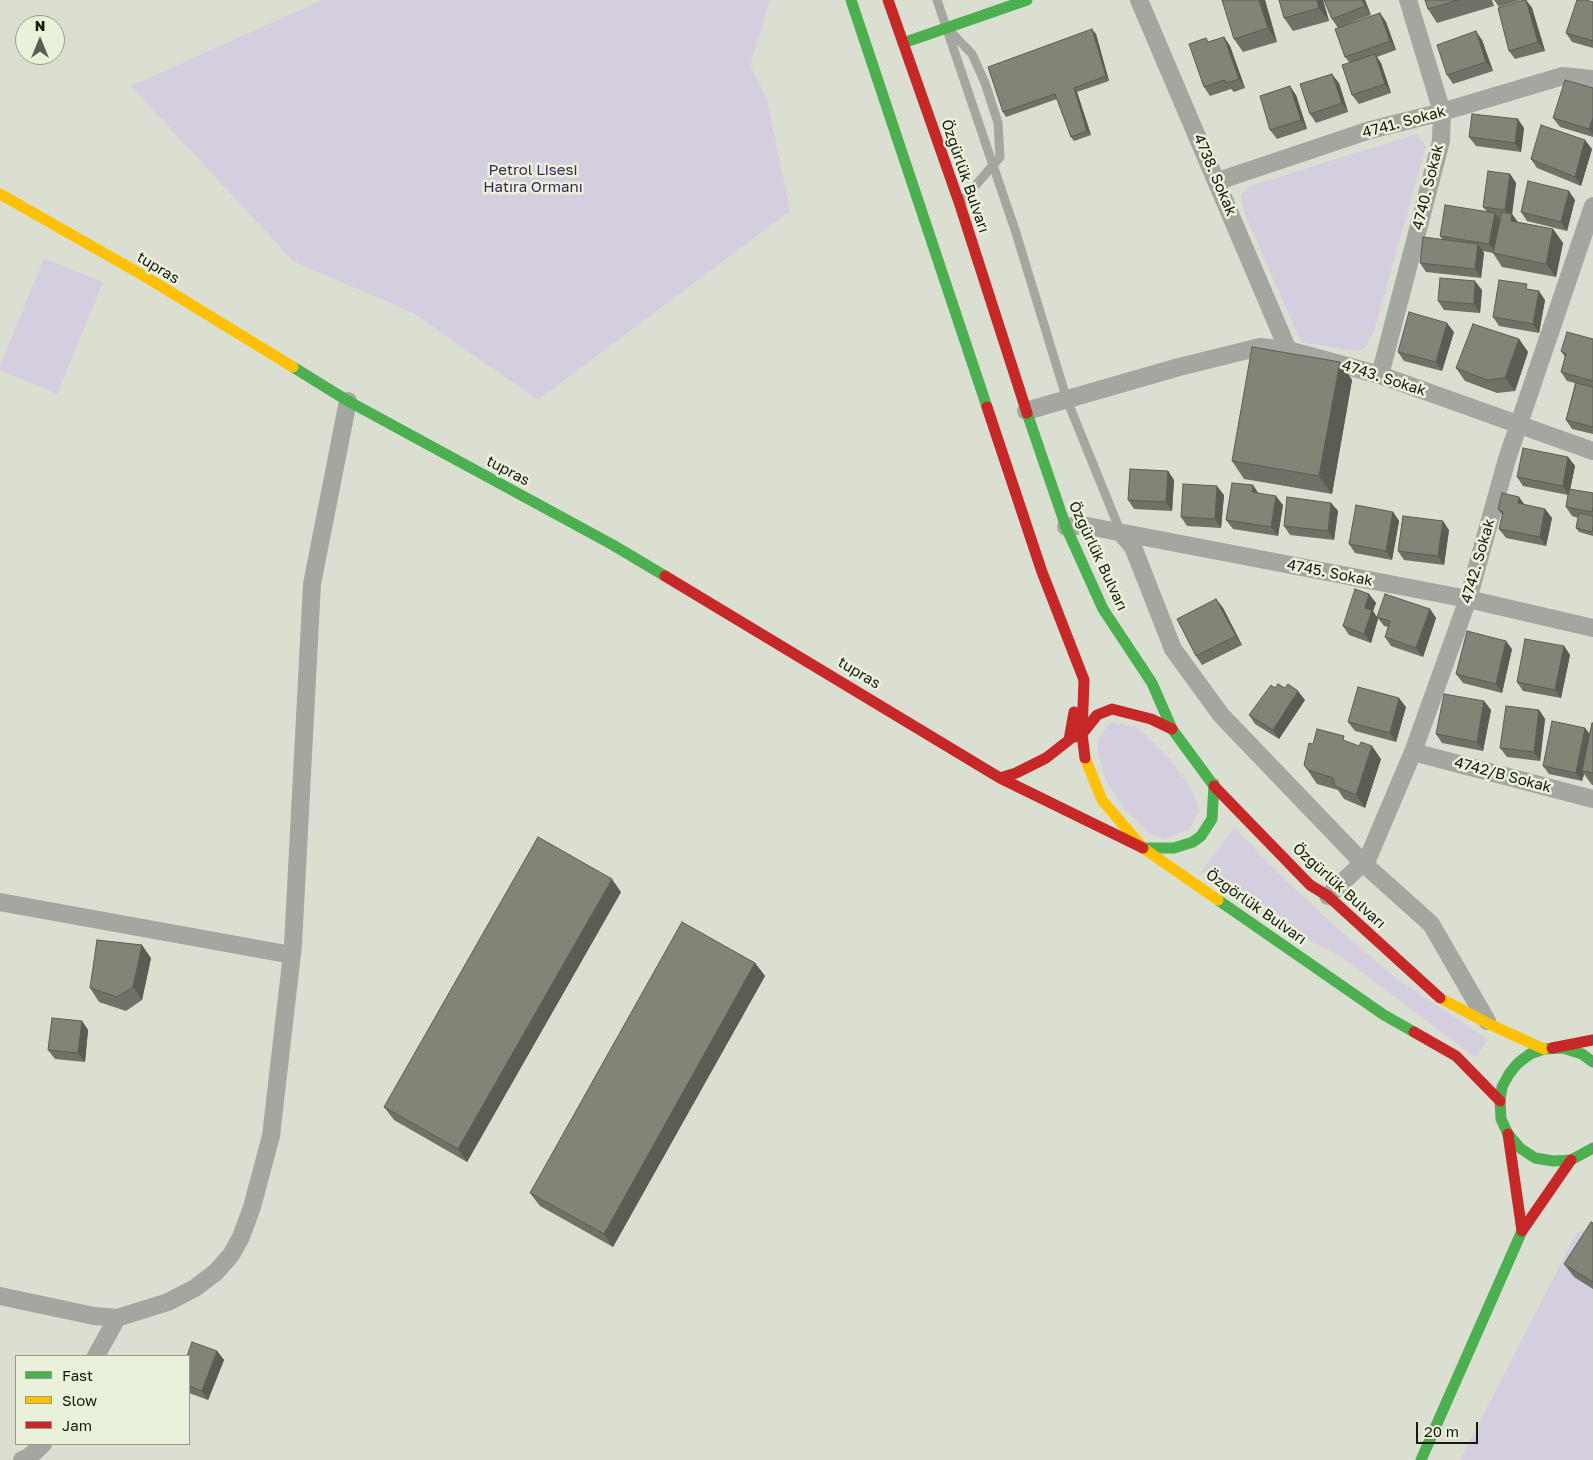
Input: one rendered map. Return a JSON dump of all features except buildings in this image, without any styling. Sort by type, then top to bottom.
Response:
[{"type":"main road","points":[[851,0],[1042,572],[1084,680],[1072,718],[1070,740]]},
{"type":"main road","name":"Özgürlük Bulvarı","points":[[888,0],[960,205],[1026,411],[1066,527],[1103,609],[1152,683],[1172,729],[1223,796],[1310,885],[1328,896],[1439,997],[1489,1024],[1544,1049]]},
{"type":"main road","points":[[903,43],[1027,0]]},
{"type":"main road","name":"tupras","points":[[0,194],[146,277],[348,401],[613,545],[869,696],[1000,778],[1143,848]]},
{"type":"main road","name":"Özgörlük Bulvarı","points":[[1084,680],[1082,734],[1085,762],[1102,800],[1143,848],[1384,1015],[1456,1056],[1500,1102]]},
{"type":"main road","points":[[1000,778],[1016,773],[1046,758],[1070,740],[1082,734],[1098,715],[1112,709],[1151,719],[1172,729]]},
{"type":"main road","points":[[1143,848],[1174,848],[1193,842],[1201,836],[1212,819],[1214,784]]},
{"type":"main road","points":[[1586,1164],[1571,1160],[1553,1161],[1536,1158],[1520,1148],[1508,1134],[1501,1119],[1500,1102],[1506,1080],[1518,1063],[1530,1054],[1544,1049],[1593,1040]]},
{"type":"main road","points":[[1544,1049],[1563,1048],[1582,1054],[1593,1062]]},
{"type":"main road","points":[[1508,1134],[1522,1231]]},
{"type":"main road","points":[[1421,1460],[1522,1231],[1571,1160],[1593,1148]]},
{"type":"street","name":"4738. Sokak","points":[[1139,0],[1218,181],[1288,350]]},
{"type":"street","name":"4740. Sokak","points":[[1380,375],[1441,141],[1442,112],[1408,0]]},
{"type":"street","name":"4741. Sokak","points":[[1218,181],[1370,130],[1442,112],[1563,76],[1593,79]]},
{"type":"street","name":"4742. Sokak","points":[[1328,896],[1368,858],[1413,752],[1468,599],[1519,425],[1593,206]]},
{"type":"street","name":"4743. Sokak","points":[[1026,411],[1179,366],[1260,347],[1288,350],[1380,375],[1593,451]]},
{"type":"street","points":[[0,1296],[94,1316],[117,1318],[168,1302],[194,1288],[216,1272],[231,1255],[241,1237],[252,1207],[271,1136],[292,956],[312,584],[348,401]]},
{"type":"street","name":"4745. Sokak","points":[[1066,527],[1082,525],[1468,599],[1593,628]]},
{"type":"street","points":[[1120,533],[1133,547],[1173,649],[1210,700],[1276,774],[1363,863],[1388,888],[1431,924],[1489,1024]]},
{"type":"street","name":"4742/B Sokak","points":[[1413,752],[1593,799]]},
{"type":"street","points":[[0,902],[292,956]]},
{"type":"street","points":[[97,1355],[117,1318]]},
{"type":"street","points":[[22,1460],[29,1457],[42,1445]]},
{"type":"lane","points":[[937,0],[993,165],[1067,400],[1120,533]]},
{"type":"lane","points":[[946,28],[972,54],[985,83],[998,123],[1000,157],[960,205]]},
{"type":"green space","name":"Petrol Lisesi Hatıra Ormanı","points":[[322,0],[770,0],[750,65],[767,99],[790,211],[538,400],[413,313],[293,261],[131,86]]},
{"type":"green space","points":[[1417,134],[1426,146],[1375,328],[1365,348],[1358,351],[1347,350],[1301,342],[1244,212],[1241,195],[1250,186]]},
{"type":"green space","points":[[44,258],[103,282],[57,394],[0,370]]},
{"type":"green space","points":[[1110,722],[1139,728],[1168,757],[1191,788],[1199,811],[1190,829],[1165,839],[1149,833],[1125,810],[1105,779],[1097,747],[1101,735]]},
{"type":"green space","points":[[1235,828],[1278,873],[1338,929],[1401,982],[1488,1039],[1476,1058],[1343,958],[1290,929],[1201,871]]},
{"type":"green space","points":[[1593,1228],[1593,1460],[1460,1460],[1577,1232]]},
{"type":"traffic: fast","points":[[851,0],[987,407]]},
{"type":"traffic: fast","points":[[903,43],[1027,0]]},
{"type":"traffic: fast","points":[[293,367],[348,401],[613,545],[665,576]]},
{"type":"traffic: fast","points":[[1027,413],[1066,527],[1103,609],[1152,683],[1172,729],[1214,786]]},
{"type":"traffic: fast","points":[[1143,848],[1174,848],[1193,842],[1201,836],[1212,819],[1214,784]]},
{"type":"traffic: fast","points":[[1218,900],[1384,1015],[1414,1032]]},
{"type":"traffic: fast","points":[[1593,1062],[1582,1054],[1563,1048],[1544,1049],[1530,1054],[1518,1063],[1509,1074],[1502,1087],[1500,1101],[1501,1119],[1508,1134],[1520,1148],[1535,1158],[1553,1161],[1571,1160],[1593,1148]]},
{"type":"traffic: fast","points":[[1421,1460],[1522,1231]]},
{"type":"traffic: slow","points":[[0,194],[146,277],[293,367]]},
{"type":"traffic: slow","points":[[1085,758],[1102,800],[1143,848],[1218,900]]},
{"type":"traffic: slow","points":[[1440,998],[1489,1024],[1544,1049]]},
{"type":"traffic: jam","points":[[888,0],[960,205],[1027,413]]},
{"type":"traffic: jam","points":[[987,407],[1042,572],[1084,680],[1082,734],[1085,758]]},
{"type":"traffic: jam","points":[[665,576],[1000,778]]},
{"type":"traffic: jam","points":[[1075,737],[1082,734],[1097,715],[1112,709],[1151,719],[1172,729]]},
{"type":"traffic: jam","points":[[1074,712],[1069,740],[1046,758],[1016,773],[1000,778],[1143,848]]},
{"type":"traffic: jam","points":[[1214,786],[1310,885],[1328,896],[1440,998]]},
{"type":"traffic: jam","points":[[1414,1032],[1456,1056],[1500,1101]]},
{"type":"traffic: jam","points":[[1552,1048],[1593,1040]]},
{"type":"traffic: jam","points":[[1508,1134],[1522,1231],[1571,1160]]}]
